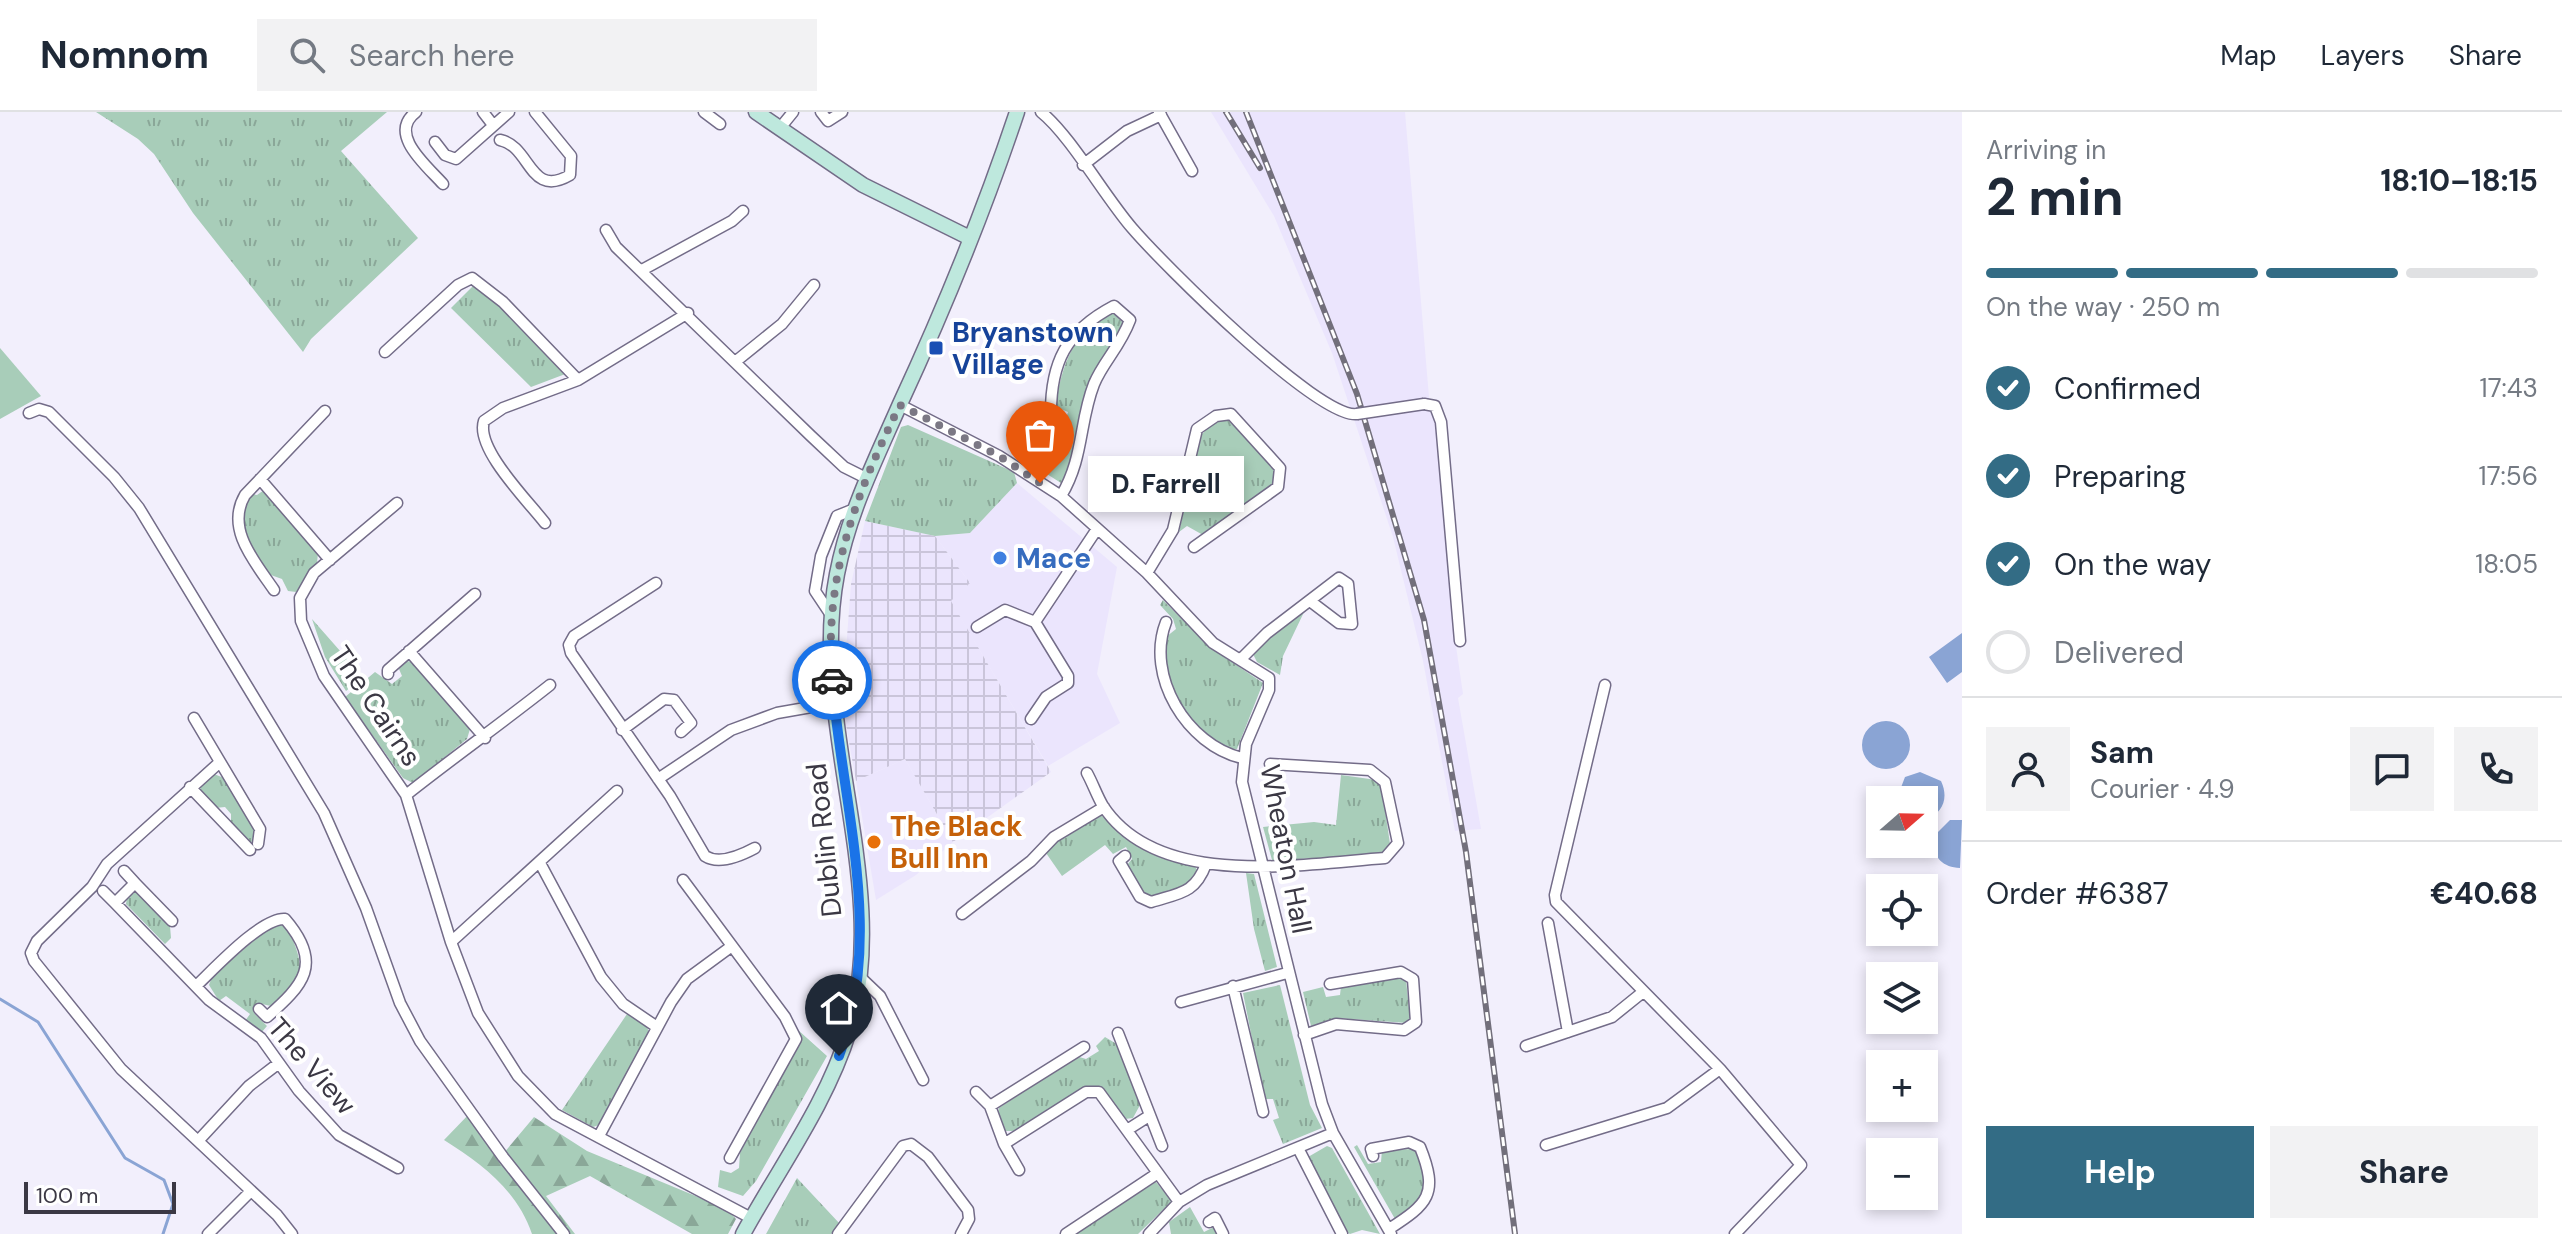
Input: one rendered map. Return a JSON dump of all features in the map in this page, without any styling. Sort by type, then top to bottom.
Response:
[{"type":"main road","points":[[756,112],[863,185],[970,238]]},
{"type":"main road","name":"Dublin Road","points":[[743,1234],[829,1082],[849,1029],[859,976],[861,945],[854,854],[834,703],[831,615],[852,510],[970,238],[1017,112]]},
{"type":"street","points":[[483,112],[493,125]]},
{"type":"street","points":[[435,142],[445,155],[456,159],[509,112]]},
{"type":"street","points":[[500,140],[509,142],[541,179],[556,182],[570,175],[571,156],[535,112]]},
{"type":"street","points":[[704,112],[720,124]]},
{"type":"street","points":[[780,128],[793,112]]},
{"type":"street","points":[[821,112],[828,121],[842,112]]},
{"type":"street","points":[[1041,112],[1132,228],[1224,320],[1291,378],[1339,411],[1357,414],[1424,404],[1435,406],[1441,422],[1460,641]]},
{"type":"street","points":[[411,113],[404,132],[407,141],[443,184]]},
{"type":"street","points":[[1083,165],[1127,131],[1160,114],[1192,171]]},
{"type":"street","points":[[642,270],[732,221],[743,211]]},
{"type":"street","points":[[606,230],[608,239],[844,467],[864,477]]},
{"type":"street","points":[[385,352],[458,285],[472,278],[480,281],[503,302],[578,380]]},
{"type":"street","points":[[735,362],[782,324],[814,285]]},
{"type":"street","points":[[1051,417],[1050,386],[1064,350],[1086,320],[1114,306],[1124,312],[1130,320],[1122,343],[1094,383],[1075,473],[1061,496]]},
{"type":"street","points":[[545,523],[487,448],[482,426],[495,411],[578,380],[688,313]]},
{"type":"street","name":"Wheaton Hall","points":[[900,405],[999,456],[1061,496],[1147,573],[1213,643],[1241,659],[1271,683],[1242,758],[1242,782],[1287,973],[1333,1133],[1390,1232]]},
{"type":"street","points":[[29,413],[39,409],[49,412],[114,477],[139,508],[237,666],[287,757],[324,813],[366,908],[400,1003],[420,1041],[503,1157],[564,1234]]},
{"type":"street","points":[[274,590],[244,543],[236,520],[245,495],[325,411]]},
{"type":"street","points":[[1147,573],[1173,530],[1197,429],[1216,416],[1231,414],[1280,468],[1278,487],[1194,547]]},
{"type":"street","points":[[260,479],[330,560]]},
{"type":"street","name":"The Cairns","points":[[397,503],[314,573],[303,589],[299,607],[303,631],[324,676],[406,795],[451,942],[478,1013],[518,1076],[555,1114],[751,1218]]},
{"type":"street","points":[[1035,622],[1097,529]]},
{"type":"street","points":[[1241,659],[1250,647],[1334,581],[1345,579],[1354,620],[1352,624],[1339,623],[1310,601]]},
{"type":"street","points":[[656,583],[570,640],[571,653],[658,779],[697,845],[710,860],[728,859],[755,848]]},
{"type":"street","name":"The Cairns","points":[[388,674],[409,651],[475,594]]},
{"type":"street","points":[[977,627],[1005,610],[1035,622],[1068,683],[1046,697],[1031,719]]},
{"type":"street","points":[[1166,622],[1159,640],[1159,662],[1166,685],[1179,709],[1212,747],[1242,758]]},
{"type":"street","name":"The Cairns","points":[[409,651],[485,738]]},
{"type":"street","name":"The Cairns","points":[[406,795],[459,752],[485,738],[550,685]]},
{"type":"street","points":[[1605,685],[1555,895],[1562,912],[1720,1069],[1801,1165],[1735,1234]]},
{"type":"street","points":[[622,730],[664,699],[674,700],[691,723],[681,732]]},
{"type":"street","points":[[658,779],[731,730],[777,713],[834,703]]},
{"type":"street","points":[[190,787],[254,847],[260,829],[194,718]]},
{"type":"street","points":[[220,762],[107,864],[92,887],[37,941],[31,953],[34,961],[121,1069],[251,1191],[292,1234]]},
{"type":"street","points":[[1087,773],[1104,807],[1125,830],[1150,846],[1206,864],[1262,865],[1385,858],[1398,843],[1385,782],[1370,770],[1270,764]]},
{"type":"street","points":[[451,942],[617,791]]},
{"type":"street","points":[[962,914],[1031,861],[1054,837],[1104,807]]},
{"type":"street","points":[[1125,856],[1119,861],[1140,897],[1151,902],[1190,890],[1200,881],[1206,864]]},
{"type":"street","points":[[540,863],[601,977],[623,1004],[657,1027]]},
{"type":"street","points":[[124,871],[172,921]]},
{"type":"street","points":[[683,880],[785,1017],[796,1039],[730,1158]]},
{"type":"street","points":[[115,903],[135,883]]},
{"type":"street","name":"The View","points":[[103,891],[196,986],[261,1038],[299,1091],[339,1135],[398,1168]]},
{"type":"street","name":"The View","points":[[196,986],[263,927],[276,918],[285,919],[307,964],[304,980],[267,1017],[259,1009]]},
{"type":"street","points":[[1548,923],[1568,1032]]},
{"type":"street","points":[[599,1136],[657,1027],[687,979],[732,946]]},
{"type":"street","points":[[1304,1035],[1336,1024],[1404,1030],[1416,1022],[1413,979],[1401,972],[1330,984]]},
{"type":"street","points":[[1181,1002],[1287,973]]},
{"type":"street","points":[[859,976],[880,996],[923,1080]]},
{"type":"street","points":[[1233,986],[1263,1112]]},
{"type":"street","points":[[1526,1046],[1612,1017],[1643,992]]},
{"type":"street","points":[[1118,1033],[1162,1146]]},
{"type":"street","points":[[990,1106],[1084,1047]]},
{"type":"street","points":[[198,1141],[249,1086],[279,1063]]},
{"type":"street","points":[[1546,1145],[1667,1108],[1720,1069]]},
{"type":"street","points":[[976,1092],[990,1106],[1004,1144],[1019,1170]]},
{"type":"street","points":[[1004,1144],[1086,1092],[1099,1092],[1179,1202]]},
{"type":"street","points":[[1127,1130],[1149,1116]]},
{"type":"street","points":[[1157,1232],[1179,1202],[1207,1185],[1333,1133]]},
{"type":"street","points":[[1373,1156],[1371,1149],[1409,1142],[1420,1147],[1427,1165],[1427,1200],[1421,1209],[1390,1232]]},
{"type":"street","points":[[838,1234],[903,1146],[911,1144],[928,1157],[968,1210],[969,1219],[961,1234]]},
{"type":"street","points":[[1298,1148],[1342,1234]]},
{"type":"street","points":[[1066,1234],[1158,1173]]},
{"type":"street","points":[[208,1234],[251,1191]]},
{"type":"street","points":[[1209,1222],[1215,1218],[1223,1234]]},
{"type":"shaded area","points":[[1211,112],[1405,112],[1430,409],[1438,420],[1452,619],[1463,694],[1458,698],[1481,829],[1455,831],[1423,661],[1393,537],[1332,353],[1274,216]]},
{"type":"shaded area","points":[[1017,483],[1117,567],[1097,674],[1120,723],[1048,766],[950,600],[970,583],[935,536],[970,533]]},
{"type":"shaded area","points":[[865,521],[935,536],[970,583],[951,601],[1051,772],[953,842],[905,759],[856,781],[842,703],[851,584]]},
{"type":"shaded area","points":[[905,759],[953,842],[916,875],[876,900],[856,781]]},
{"type":"green space","points":[[96,112],[387,112],[341,151],[418,238],[311,339],[303,352],[193,213],[154,154],[138,139]]},
{"type":"green space","points":[[475,284],[568,373],[531,387],[451,308]]},
{"type":"green space","points":[[1113,312],[1125,325],[1093,373],[1071,471],[1061,483],[1039,469],[1054,423],[1064,425],[1068,412],[1056,407],[1061,378],[1079,339],[1088,328]]},
{"type":"green space","points":[[0,348],[41,396],[0,419]]},
{"type":"green space","points":[[1227,419],[1273,466],[1276,474],[1273,483],[1203,535],[1187,526],[1179,532],[1201,435],[1215,421]]},
{"type":"green space","points":[[908,425],[1014,472],[1017,483],[970,533],[935,536],[865,521],[901,427]]},
{"type":"green space","points":[[264,490],[318,553],[317,563],[296,592],[288,591],[282,579],[268,574],[245,535],[245,506],[251,494],[257,495]]},
{"type":"green space","points":[[1163,600],[1211,648],[1263,683],[1237,749],[1226,748],[1206,735],[1187,714],[1173,691],[1166,676],[1165,654],[1166,637],[1176,629],[1173,619],[1160,605]]},
{"type":"green space","points":[[1305,610],[1283,656],[1280,675],[1257,662],[1253,654],[1260,645]]},
{"type":"green space","points":[[312,619],[363,677],[346,691],[325,657]]},
{"type":"green space","points":[[406,661],[413,662],[470,729],[467,739],[413,783],[403,778],[345,697],[375,672],[392,684],[402,676],[399,669]]},
{"type":"green space","points":[[214,774],[224,778],[255,832],[251,844],[231,824],[231,814],[225,807],[215,808],[201,793],[200,786]]},
{"type":"green space","points":[[1341,775],[1377,780],[1382,789],[1390,844],[1383,853],[1272,860],[1263,827],[1314,822],[1336,825]]},
{"type":"green space","points":[[1094,816],[1102,816],[1137,846],[1195,866],[1198,872],[1186,886],[1150,896],[1142,893],[1127,865],[1132,859],[1126,847],[1113,854],[1105,845],[1062,876],[1046,853],[1054,843]]},
{"type":"green space","points":[[1246,873],[1254,874],[1277,967],[1265,971],[1254,929]]},
{"type":"green space","points":[[136,892],[170,926],[171,938],[165,944],[126,904],[127,897]]},
{"type":"green space","points":[[281,924],[286,926],[292,938],[300,971],[293,990],[271,1006],[262,1004],[254,1013],[267,1026],[261,1033],[245,1021],[250,1014],[226,996],[219,1001],[209,985],[212,977],[268,928]]},
{"type":"green space","points":[[1400,976],[1406,980],[1410,1018],[1407,1023],[1337,1018],[1311,1026],[1303,992],[1323,987],[1326,997],[1340,995],[1341,986]]},
{"type":"green space","points":[[1280,985],[1310,1105],[1322,1128],[1283,1144],[1273,1120],[1279,1118],[1273,1099],[1264,1099],[1243,993]]},
{"type":"green space","points":[[627,1014],[647,1026],[649,1034],[602,1124],[593,1127],[562,1110]]},
{"type":"green space","points":[[798,1030],[827,1056],[756,1181],[743,1196],[718,1187],[720,1170],[731,1173],[739,1168],[740,1153],[800,1040]]},
{"type":"green space","points":[[1105,1037],[1120,1046],[1140,1105],[1133,1118],[1125,1119],[1100,1088],[1087,1086],[1016,1131],[1005,1131],[997,1116],[999,1108],[1076,1056],[1086,1059],[1099,1051],[1096,1046]]},
{"type":"green space","points":[[471,1112],[503,1154],[534,1117],[587,1151],[727,1209],[736,1219],[728,1234],[692,1234],[590,1176],[546,1196],[575,1234],[532,1234],[508,1191],[472,1159],[444,1140]]},
{"type":"green space","points":[[1357,1145],[1368,1164],[1381,1162],[1382,1150],[1415,1149],[1421,1158],[1425,1196],[1395,1219],[1354,1147]]},
{"type":"green space","points":[[1327,1146],[1332,1148],[1380,1234],[1362,1230],[1350,1234],[1345,1231],[1308,1157]]},
{"type":"green space","points":[[797,1178],[840,1224],[831,1234],[766,1234]]},
{"type":"green space","points":[[1156,1182],[1172,1201],[1138,1234],[1074,1234]]},
{"type":"green space","points":[[1190,1207],[1204,1232],[1214,1227],[1218,1234],[1171,1234],[1169,1222]]},
{"type":"water","points":[[1962,633],[1962,672],[1947,683],[1929,657]]},
{"type":"water","points":[[1886,721],[1895,722],[1903,728],[1909,736],[1909,754],[1903,762],[1895,768],[1886,769],[1877,768],[1869,762],[1863,754],[1862,745],[1863,736],[1869,728],[1877,722]]},
{"type":"water","points":[[1920,772],[1941,781],[1944,799],[1940,809],[1938,811],[1938,786],[1902,786],[1905,777]]},
{"type":"water","points":[[1950,820],[1962,820],[1960,868],[1939,859],[1938,832]]},
{"type":"waterway","points":[[0,999],[38,1022],[125,1158],[164,1180],[173,1204],[163,1234]]},
{"type":"railway","points":[[1226,112],[1260,168]]},
{"type":"railway","points":[[1246,112],[1357,394],[1424,620],[1466,852],[1515,1234]]},
{"type":"way so far","points":[[832,680],[831,615],[852,510],[864,477],[900,405],[999,456],[1040,483]]},
{"type":"place","name":"Bryanstown Village","points":[[936,348]]},
{"type":"place","name":"D. Farrell","points":[[1040,483]]},
{"type":"place","name":"Mace","points":[[1000,558]]},
{"type":"place","name":"The Black Bull Inn","points":[[874,842]]},
{"type":"route","points":[[832,680],[854,854],[861,945],[859,976],[849,1029],[839,1056]]}]
